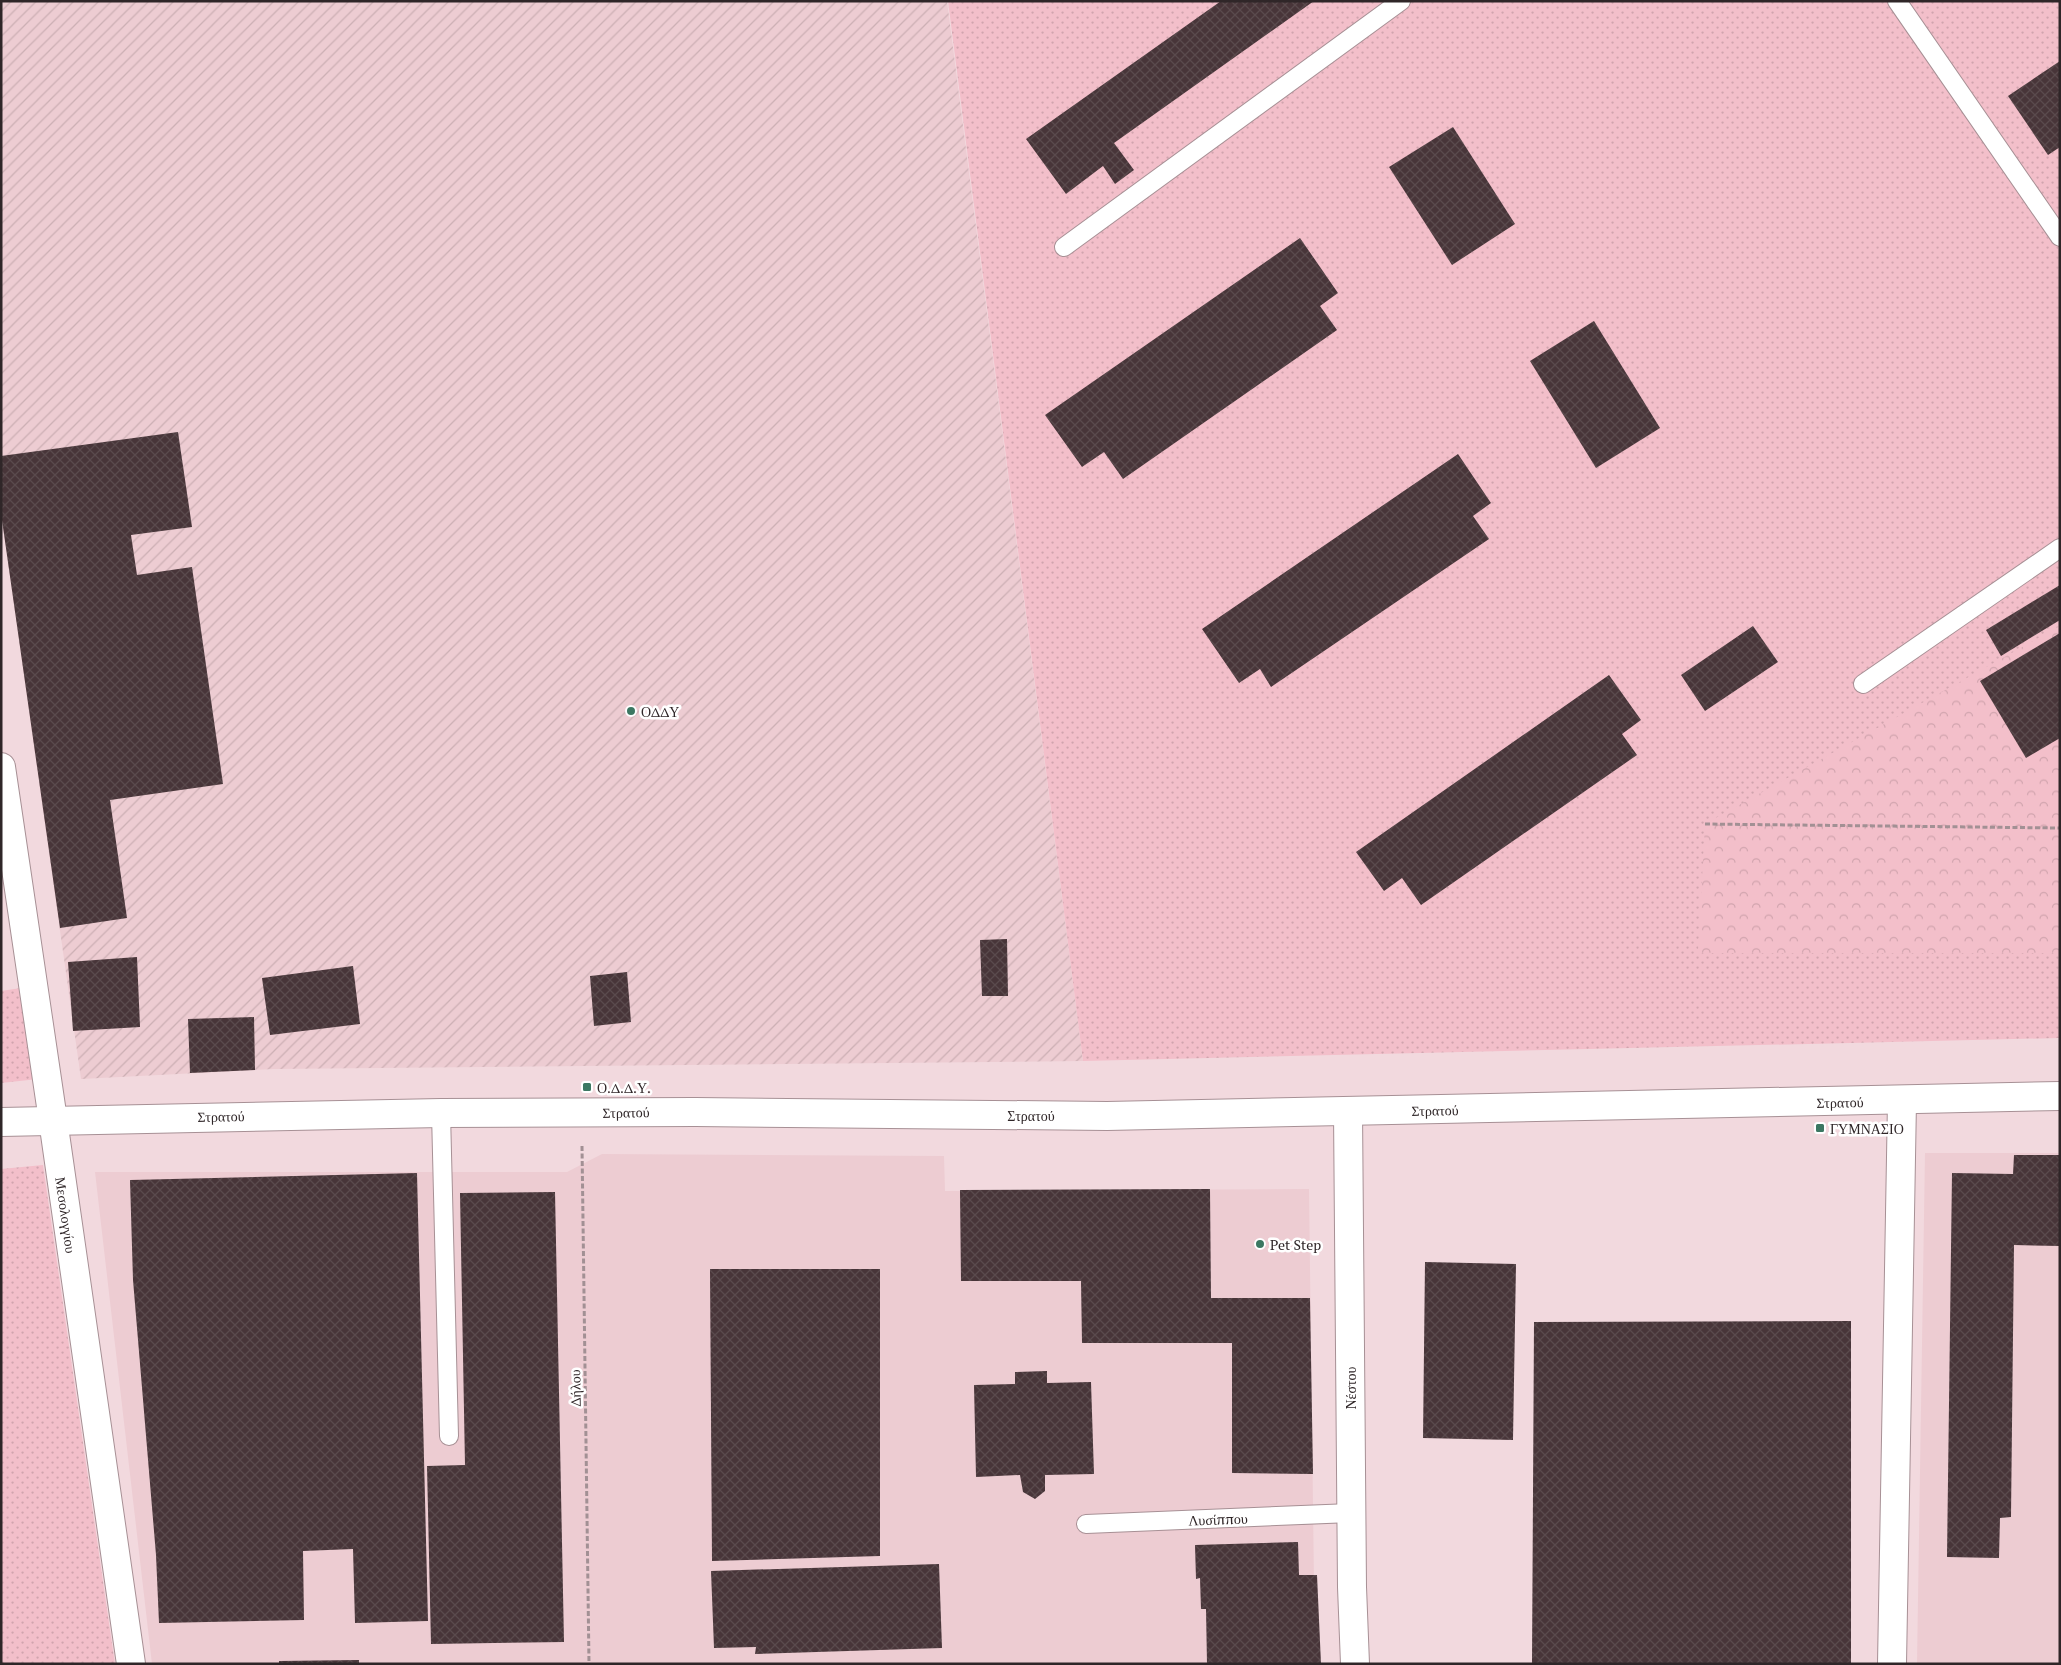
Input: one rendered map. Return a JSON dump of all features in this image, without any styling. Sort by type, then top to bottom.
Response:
[{"type":"main road","name":"Μεσολογγίου","points":[[1,767],[131,1664]]},
{"type":"main road","name":"Στρατού","points":[[1,1122],[441,1113],[705,1112],[1107,1116],[1902,1101],[2060,1096]]},
{"type":"main road","points":[[1892,1664],[1902,1101]]},
{"type":"main road","name":"Νέστου","points":[[1348,1111],[1351,1513],[1356,1664]]},
{"type":"lane","points":[[1064,247],[1401,1]]},
{"type":"lane","points":[[1897,1],[2060,237]]},
{"type":"lane","points":[[1863,684],[2060,548]]},
{"type":"lane","points":[[441,1113],[449,1436]]},
{"type":"lane","name":"Λυσίππου","points":[[1086,1524],[1351,1513]]},
{"type":"path","points":[[1705,824],[2060,828]]},
{"type":"path","name":"Δήλου","points":[[582,1113],[589,1664]]},
{"type":"shaded area","name":"ΟΔΔΥ","points":[[1,1],[947,1],[1083,1061],[274,1069],[81,1079],[1,513]]},
{"type":"shaded area","points":[[1925,1153],[2060,1153],[2060,1664],[1917,1664]]},
{"type":"shaded area","points":[[602,1154],[944,1156],[945,1191],[1309,1189],[1315,1664],[152,1664],[95,1172],[567,1172]]},
{"type":"green space","points":[[948,1],[2060,1],[2060,1038],[1083,1061]]},
{"type":"green space","points":[[2060,626],[2060,953],[1698,953],[1705,824]]},
{"type":"green space","points":[[41,985],[38,1079],[1,1083],[1,991]]},
{"type":"green space","points":[[43,1165],[115,1664],[1,1664],[1,1169]]},
{"type":"building","points":[[1221,1],[1314,1],[1114,143],[1134,170],[1115,184],[1103,166],[1066,194],[1026,139]]},
{"type":"building","points":[[2060,61],[2060,147],[2048,155],[2008,96]]},
{"type":"building","points":[[1453,127],[1515,224],[1452,265],[1389,167]]},
{"type":"building","points":[[1300,238],[1338,293],[1320,306],[1337,330],[1123,479],[1104,452],[1082,467],[1045,415]]},
{"type":"building","points":[[1594,321],[1660,428],[1596,468],[1530,361]]},
{"type":"building","points":[[178,432],[192,527],[131,535],[137,575],[192,567],[223,784],[110,800],[127,918],[60,928],[1,513],[1,456]]},
{"type":"building","points":[[1458,454],[1491,503],[1473,516],[1489,539],[1271,687],[1260,669],[1239,683],[1202,629]]},
{"type":"building","points":[[2060,585],[2060,620],[2001,656],[1986,630]]},
{"type":"building","points":[[1753,626],[1778,662],[1705,711],[1681,675]]},
{"type":"building","points":[[2060,633],[2060,738],[2026,758],[1980,681]]},
{"type":"building","points":[[1609,675],[1641,720],[1622,734],[1637,755],[1421,905],[1402,878],[1384,891],[1356,852]]},
{"type":"building","points":[[1007,939],[1008,996],[982,996],[980,940]]},
{"type":"building","points":[[137,957],[140,1027],[73,1031],[68,962]]},
{"type":"building","points":[[353,966],[360,1024],[270,1035],[262,978]]},
{"type":"building","points":[[627,972],[631,1022],[594,1026],[590,976]]},
{"type":"building","points":[[254,1017],[255,1070],[190,1073],[188,1019]]},
{"type":"building","points":[[2014,1155],[2060,1155],[2060,1246],[2014,1245],[2011,1517],[2000,1518],[1999,1558],[1947,1557],[1952,1173],[2013,1174]]},
{"type":"building","points":[[417,1173],[428,1621],[355,1623],[353,1549],[303,1551],[304,1620],[159,1623],[156,1555],[133,1280],[130,1180]]},
{"type":"building","points":[[1210,1189],[1211,1298],[1310,1298],[1313,1474],[1232,1473],[1232,1343],[1082,1343],[1081,1281],[961,1281],[960,1190]]},
{"type":"building","points":[[555,1192],[564,1642],[431,1644],[427,1466],[465,1465],[460,1193]]},
{"type":"building","points":[[1425,1262],[1516,1264],[1513,1440],[1423,1438]]},
{"type":"building","points":[[710,1269],[880,1269],[880,1556],[712,1561]]},
{"type":"building","points":[[1851,1321],[1851,1664],[1532,1664],[1534,1322]]},
{"type":"building","points":[[1047,1371],[1047,1383],[1091,1382],[1094,1474],[1045,1475],[1045,1491],[1035,1499],[1023,1492],[1020,1475],[976,1477],[974,1385],[1015,1384],[1015,1372]]},
{"type":"building","points":[[1298,1542],[1299,1575],[1317,1575],[1321,1664],[1207,1664],[1206,1609],[1201,1609],[1200,1578],[1196,1579],[1195,1545]]},
{"type":"building","points":[[939,1564],[942,1648],[755,1654],[756,1647],[714,1648],[711,1571]]},
{"type":"building","points":[[359,1660],[359,1664],[279,1664],[279,1661]]},
{"type":"place","name":"ΟΔΔΥ","points":[[631,711]]},
{"type":"place","name":"Ο.Δ.Δ.Υ.","points":[[587,1087]]},
{"type":"place","name":"ΓΥΜΝΑΣΙΟ","points":[[1820,1128]]},
{"type":"place","name":"Pet Step","points":[[1260,1244]]}]
